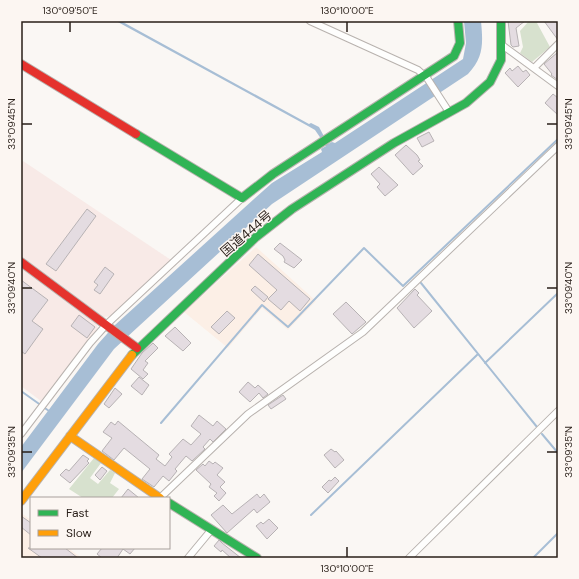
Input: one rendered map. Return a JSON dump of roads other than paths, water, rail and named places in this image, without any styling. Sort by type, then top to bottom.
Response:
[{"type":"main road","points":[[21,64],[242,198],[273,174],[426,77],[454,56],[458,51],[460,43],[458,21]]},
{"type":"main road","name":"国道444号","points":[[21,501],[137,348],[256,237],[292,209],[394,143],[466,103],[490,82],[501,60],[501,21]]},
{"type":"main road","points":[[21,262],[108,325],[137,348]]},
{"type":"main road","points":[[70,436],[159,497]]},
{"type":"main road","points":[[170,504],[258,558]]},
{"type":"street","points":[[310,21],[418,70],[426,77],[449,112]]},
{"type":"street","points":[[534,68],[558,44]]},
{"type":"street","points":[[502,45],[558,86]]},
{"type":"street","points":[[161,497],[248,414],[363,332],[558,146]]},
{"type":"street","points":[[21,434],[90,343],[242,198]]},
{"type":"street","points":[[409,558],[558,411]]},
{"type":"street","points":[[188,558],[212,529]]},
{"type":"water","points":[[116,21],[121,21],[309,124],[311,123],[319,127],[328,144],[332,142],[335,143],[463,59],[466,43],[464,21],[481,21],[482,43],[480,56],[468,74],[272,204],[114,349],[21,473],[21,447],[98,344],[115,325],[272,183],[322,152],[321,149],[326,146],[315,130]]},
{"type":"waterway","points":[[161,423],[262,305],[288,327],[364,248],[403,286],[558,139]]},
{"type":"waterway","points":[[421,283],[537,427]]},
{"type":"waterway","points":[[485,363],[558,293]]},
{"type":"waterway","points":[[311,515],[478,354]]},
{"type":"waterway","points":[[21,391],[49,411]]},
{"type":"waterway","points":[[542,434],[558,453]]},
{"type":"waterway","points":[[533,558],[558,533]]}]
